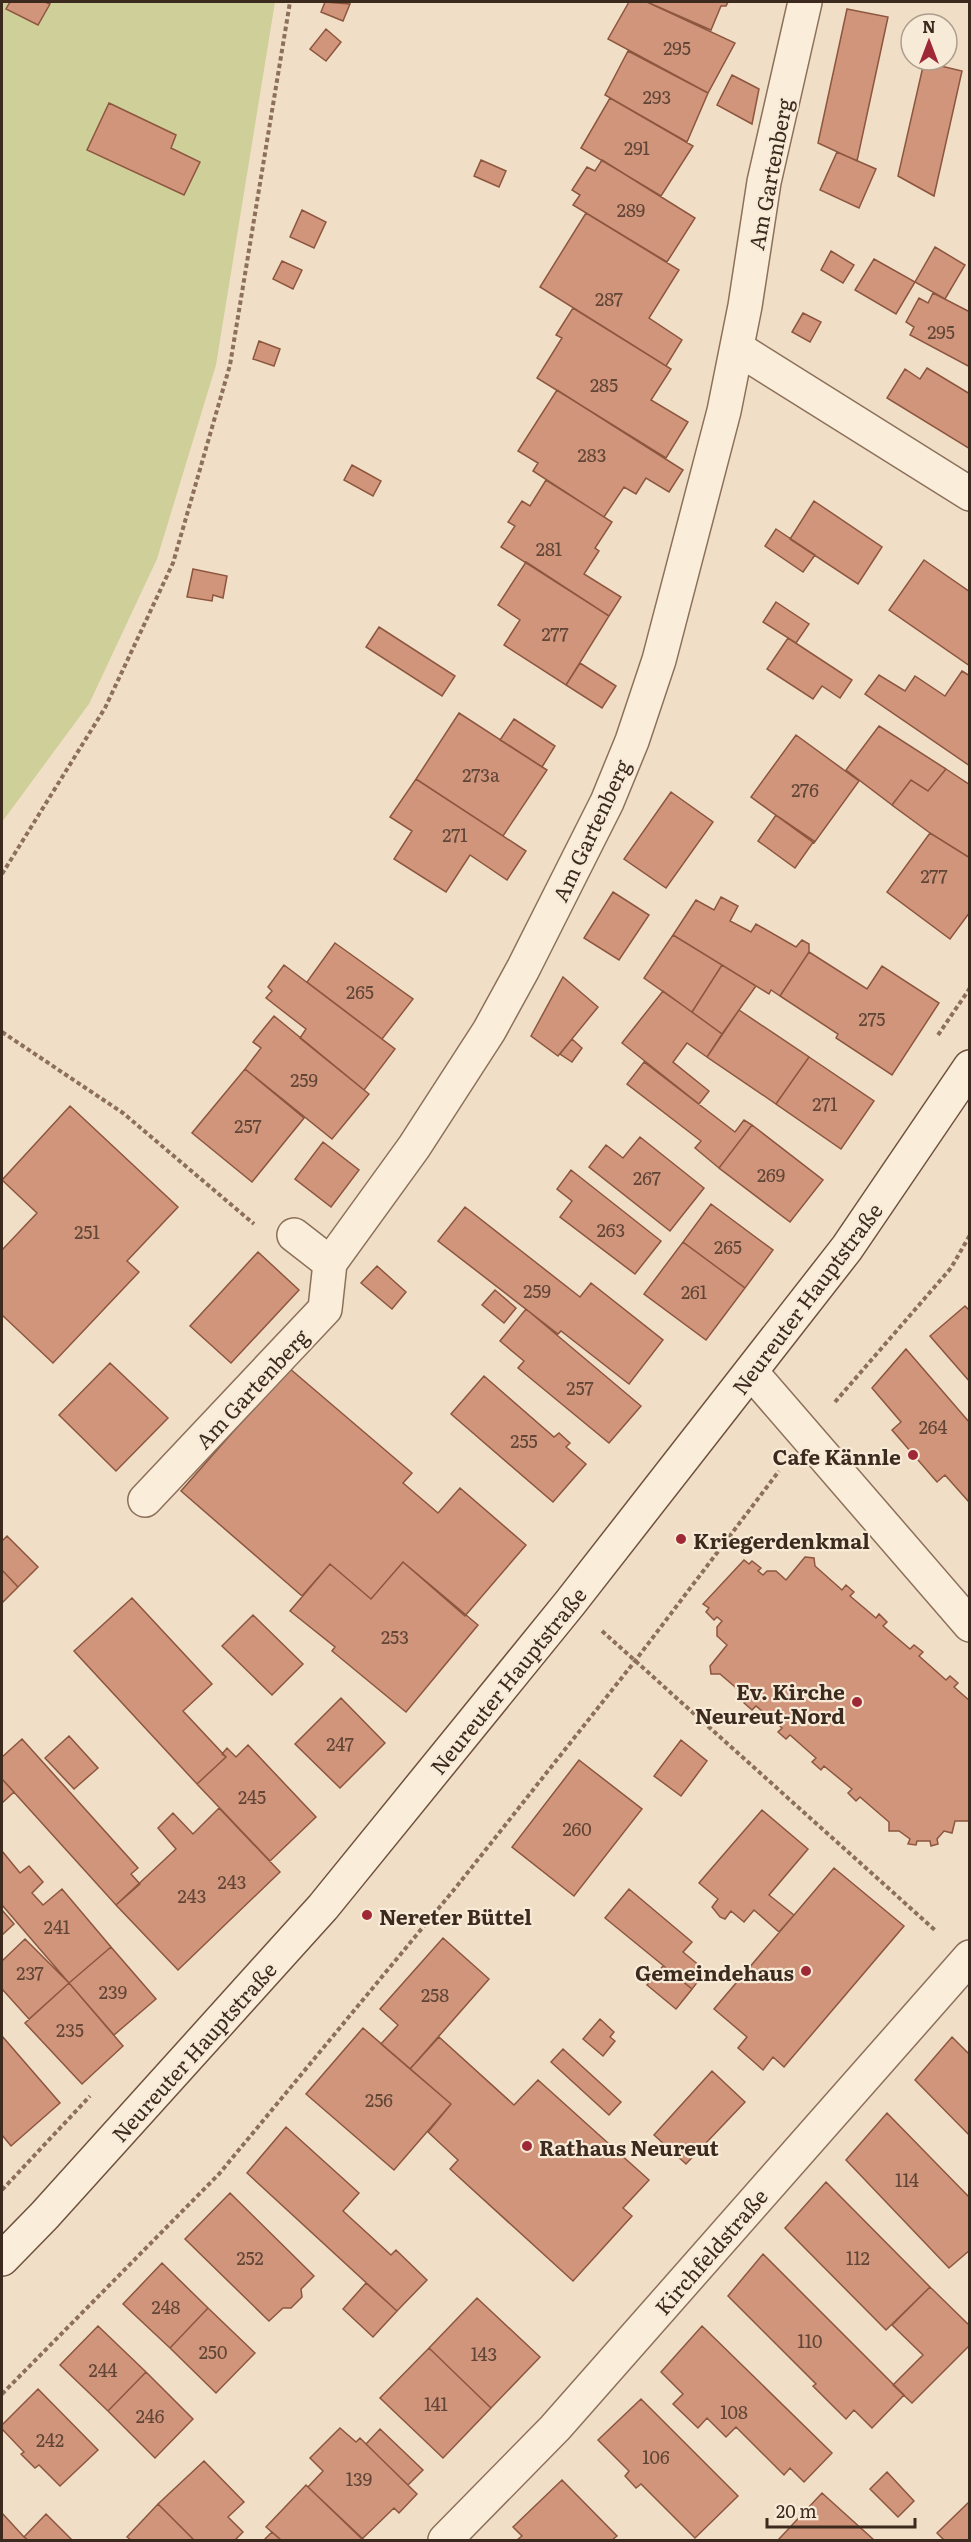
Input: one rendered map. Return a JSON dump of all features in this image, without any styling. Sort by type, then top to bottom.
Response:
[{"type":"street","name":"Am Gartenberg","points":[[144,1500],[325,1309],[330,1263],[414,1147],[489,1031],[524,969],[607,802],[632,741],[659,660],[704,493],[737,348],[764,182],[805,2]]},
{"type":"street","points":[[737,348],[969,494]]},
{"type":"street","name":"Neureuter Hauptstraße","points":[[2,2259],[52,2208],[323,1907],[570,1603],[847,1248],[969,1067]]},
{"type":"street","points":[[294,1235],[330,1263]]},
{"type":"street","points":[[752,1372],[969,1625]]},
{"type":"street","name":"Kirchfeldstraße","points":[[446,2541],[555,2428],[968,1958]]},
{"type":"path","points":[[2,874],[105,708],[173,563],[230,365],[290,2]]},
{"type":"path","points":[[936,1038],[969,988]]},
{"type":"path","points":[[2,1032],[123,1113],[234,1208]]},
{"type":"path","points":[[2,2394],[219,2174],[457,1886],[635,1661],[806,1435],[951,1268],[969,1235]]},
{"type":"path","points":[[570,1603],[968,1958]]},
{"type":"path","points":[[2,2190],[91,2095]]},
{"type":"green space","points":[[2,2],[275,2],[216,365],[157,559],[89,704],[2,822]]},
{"type":"building","points":[[10,2],[50,4],[38,25],[6,9]]},
{"type":"building","points":[[325,2],[350,4],[343,21],[321,12]]},
{"type":"building","points":[[629,2],[647,2],[735,43],[708,93],[608,39]]},
{"type":"building","points":[[647,2],[728,2],[726,6],[721,6],[711,30]]},
{"type":"building","points":[[847,9],[888,17],[857,161],[818,143]]},
{"type":"building","points":[[326,29],[341,42],[326,61],[310,49]]},
{"type":"building","points":[[628,51],[708,93],[687,142],[605,95]]},
{"type":"building","points":[[962,71],[934,196],[898,176],[922,72]]},
{"type":"building","points":[[732,75],[759,89],[752,124],[717,105]]},
{"type":"building","points":[[610,98],[693,146],[661,196],[581,148]]},
{"type":"building","points":[[109,103],[176,135],[171,148],[200,162],[184,195],[87,150]]},
{"type":"building","points":[[837,152],[876,169],[859,208],[820,190]]},
{"type":"building","points":[[481,160],[506,171],[499,187],[474,176]]},
{"type":"building","points":[[602,160],[695,218],[667,262],[573,205],[580,195],[572,190],[587,167],[595,171]]},
{"type":"building","points":[[302,210],[326,222],[314,248],[290,237]]},
{"type":"building","points":[[586,213],[679,270],[649,318],[682,340],[666,366],[540,287]]},
{"type":"building","points":[[935,247],[965,265],[945,299],[915,282]]},
{"type":"building","points":[[831,251],[854,265],[843,283],[821,270]]},
{"type":"building","points":[[874,259],[915,282],[896,314],[855,290]]},
{"type":"building","points":[[282,261],[302,270],[293,289],[273,279]]},
{"type":"building","points":[[933,293],[970,312],[970,367],[910,335],[914,327],[906,322],[919,298],[928,303]]},
{"type":"building","points":[[573,308],[671,369],[651,400],[688,422],[666,458],[537,378],[562,338],[556,335]]},
{"type":"building","points":[[803,313],[821,322],[810,342],[792,332]]},
{"type":"building","points":[[259,341],[280,349],[274,366],[253,359]]},
{"type":"building","points":[[927,368],[970,394],[970,449],[887,398],[905,369],[920,379]]},
{"type":"building","points":[[557,390],[683,470],[669,492],[646,478],[636,494],[624,487],[604,517],[533,471],[538,463],[518,451]]},
{"type":"building","points":[[352,465],[381,481],[373,496],[344,480]]},
{"type":"building","points":[[546,480],[612,522],[595,548],[599,551],[584,574],[621,597],[609,616],[501,547],[515,526],[508,522],[522,501],[530,506]]},
{"type":"building","points":[[814,501],[882,547],[858,584],[790,539]]},
{"type":"building","points":[[776,529],[815,555],[803,572],[765,546]]},
{"type":"building","points":[[924,560],[970,592],[970,666],[889,610]]},
{"type":"building","points":[[526,562],[609,616],[566,685],[504,645],[520,620],[498,605]]},
{"type":"building","points":[[193,569],[227,576],[223,598],[213,595],[212,601],[187,597]]},
{"type":"building","points":[[776,602],[809,624],[796,643],[763,622]]},
{"type":"building","points":[[379,627],[455,676],[442,696],[366,647]]},
{"type":"building","points":[[788,638],[852,680],[840,698],[822,686],[813,699],[767,669]]},
{"type":"building","points":[[580,663],[616,686],[602,708],[566,685]]},
{"type":"building","points":[[962,671],[970,676],[970,766],[865,694],[879,675],[905,691],[915,676],[945,696]]},
{"type":"building","points":[[459,713],[547,770],[503,836],[416,779]]},
{"type":"building","points":[[514,719],[555,746],[542,767],[500,740]]},
{"type":"building","points":[[879,726],[946,769],[928,791],[911,780],[892,805],[846,770]]},
{"type":"building","points":[[796,735],[859,781],[814,843],[751,797]]},
{"type":"building","points":[[946,769],[970,785],[970,858],[930,833],[892,805],[911,780],[928,791]]},
{"type":"building","points":[[416,779],[526,851],[507,880],[470,855],[446,892],[394,859],[412,831],[390,817]]},
{"type":"building","points":[[671,792],[713,822],[666,888],[624,859]]},
{"type":"building","points":[[776,815],[814,841],[795,868],[758,841]]},
{"type":"building","points":[[930,833],[970,858],[970,912],[950,939],[887,892]]},
{"type":"building","points":[[613,892],[649,915],[619,960],[584,938]]},
{"type":"building","points":[[721,897],[738,906],[730,921],[751,932],[756,924],[796,947],[802,940],[809,944],[809,952],[780,996],[771,990],[769,994],[673,935],[696,900],[714,910]]},
{"type":"building","points":[[673,935],[722,965],[692,1012],[644,978]]},
{"type":"building","points":[[335,943],[413,999],[382,1039],[307,982]]},
{"type":"building","points":[[809,952],[867,989],[882,966],[939,1003],[892,1075],[836,1038],[838,1034],[780,996]]},
{"type":"building","points":[[284,965],[395,1049],[364,1090],[300,1038],[306,1029],[266,998],[272,991],[268,987]]},
{"type":"building","points":[[722,965],[756,986],[722,1034],[692,1012]]},
{"type":"building","points":[[563,977],[598,1007],[558,1056],[531,1036]]},
{"type":"building","points":[[663,991],[722,1034],[707,1057],[687,1043],[673,1062],[709,1091],[699,1104],[622,1043]]},
{"type":"building","points":[[739,1010],[809,1057],[776,1104],[707,1057]]},
{"type":"building","points":[[274,1016],[369,1094],[332,1139],[245,1069],[261,1048],[253,1042]]},
{"type":"building","points":[[572,1039],[582,1048],[572,1062],[560,1054]]},
{"type":"building","points":[[809,1057],[874,1101],[841,1149],[776,1104]]},
{"type":"building","points":[[644,1062],[735,1132],[744,1120],[752,1125],[719,1168],[695,1148],[701,1141],[627,1084]]},
{"type":"building","points":[[245,1069],[304,1118],[252,1182],[192,1133]]},
{"type":"building","points":[[70,1106],[178,1207],[127,1261],[139,1272],[53,1363],[2,1315],[2,1250],[37,1213],[2,1180]]},
{"type":"building","points":[[752,1125],[823,1180],[790,1222],[719,1168]]},
{"type":"building","points":[[640,1137],[704,1188],[670,1231],[589,1167],[606,1145],[623,1158]]},
{"type":"building","points":[[323,1142],[359,1170],[331,1207],[295,1179]]},
{"type":"building","points":[[571,1170],[661,1241],[635,1274],[560,1217],[572,1201],[557,1189]]},
{"type":"building","points":[[711,1204],[773,1250],[745,1288],[683,1242]]},
{"type":"building","points":[[465,1207],[580,1297],[591,1283],[663,1340],[629,1384],[561,1331],[558,1334],[438,1241]]},
{"type":"building","points":[[683,1242],[745,1288],[706,1340],[644,1294]]},
{"type":"building","points":[[258,1252],[299,1290],[231,1363],[190,1326]]},
{"type":"building","points":[[377,1266],[406,1292],[392,1309],[361,1283]]},
{"type":"building","points":[[495,1290],[516,1308],[504,1323],[482,1305]]},
{"type":"building","points":[[965,1306],[970,1311],[970,1382],[930,1336]]},
{"type":"building","points":[[526,1309],[641,1406],[609,1443],[518,1368],[524,1361],[500,1341]]},
{"type":"building","points":[[906,1349],[970,1423],[969,1502],[945,1475],[937,1482],[892,1430],[901,1422],[872,1388]]},
{"type":"building","points":[[110,1363],[168,1418],[116,1471],[59,1415]]},
{"type":"building","points":[[289,1368],[412,1473],[403,1483],[438,1513],[460,1488],[526,1545],[465,1616],[403,1562],[371,1599],[330,1564],[302,1596],[181,1491]]},
{"type":"building","points":[[484,1376],[554,1437],[559,1433],[570,1443],[566,1447],[586,1464],[553,1502],[451,1414]]},
{"type":"building","points":[[7,1536],[38,1567],[18,1587],[2,1570],[2,1541]]},
{"type":"building","name":"Ev. Kirche Neureut-Nord","points":[[805,1557],[814,1558],[815,1566],[842,1590],[846,1585],[854,1592],[850,1596],[876,1618],[879,1614],[887,1622],[883,1626],[910,1649],[914,1645],[923,1652],[919,1656],[946,1680],[950,1676],[958,1683],[954,1687],[970,1701],[970,1821],[955,1821],[952,1833],[944,1831],[937,1839],[938,1844],[931,1846],[930,1841],[917,1841],[916,1845],[908,1844],[910,1839],[899,1831],[889,1831],[889,1822],[860,1797],[856,1801],[848,1793],[852,1789],[824,1766],[821,1770],[812,1762],[816,1758],[790,1735],[786,1739],[778,1732],[782,1728],[756,1706],[752,1710],[744,1703],[748,1698],[720,1674],[711,1674],[710,1666],[727,1645],[717,1636],[717,1627],[722,1621],[717,1617],[714,1620],[706,1612],[709,1608],[703,1604],[744,1560],[749,1564],[752,1561],[761,1568],[758,1571],[763,1575],[767,1571],[776,1571],[786,1580]]},
{"type":"building","points":[[403,1562],[478,1625],[406,1712],[332,1651],[335,1647],[290,1611],[330,1564],[371,1599]]},
{"type":"building","points":[[2,1570],[18,1587],[2,1603]]},
{"type":"building","points":[[132,1598],[212,1684],[183,1711],[226,1757],[197,1784],[74,1651]]},
{"type":"building","points":[[253,1615],[303,1664],[272,1695],[222,1646]]},
{"type":"building","points":[[341,1698],[385,1743],[340,1788],[295,1744]]},
{"type":"building","points":[[69,1736],[98,1768],[74,1789],[45,1758]]},
{"type":"building","points":[[22,1739],[138,1868],[131,1874],[140,1884],[116,1905],[2,1779],[2,1757]]},
{"type":"building","points":[[681,1740],[707,1761],[681,1796],[654,1776]]},
{"type":"building","points":[[248,1745],[316,1817],[270,1861],[197,1784],[226,1757],[222,1754],[227,1748],[236,1757]]},
{"type":"building","points":[[579,1760],[642,1809],[574,1896],[512,1847]]},
{"type":"building","points":[[2,1779],[14,1792],[2,1803]]},
{"type":"building","points":[[219,1808],[280,1872],[178,1970],[116,1905],[176,1849],[158,1828],[173,1813],[193,1834]]},
{"type":"building","points":[[762,1810],[808,1849],[769,1895],[794,1915],[779,1932],[754,1910],[744,1922],[731,1911],[725,1919],[720,1917],[712,1907],[718,1899],[699,1883]]},
{"type":"building","points":[[2,1851],[20,1873],[29,1866],[43,1882],[32,1893],[43,1905],[62,1889],[111,1947],[69,1983],[2,1905]]},
{"type":"building","name":"Gemeindehaus","points":[[834,1868],[904,1926],[784,2067],[773,2057],[763,2070],[738,2048],[747,2037],[714,2009]]},
{"type":"building","points":[[629,1889],[692,1942],[683,1952],[706,1971],[692,1989],[605,1918]]},
{"type":"building","points":[[2,1910],[14,1924],[2,1935]]},
{"type":"building","points":[[443,1938],[489,1979],[410,2069],[381,2044],[398,2025],[380,2009]]},
{"type":"building","points":[[25,1939],[69,1983],[29,2019],[2,1989],[2,1961]]},
{"type":"building","points":[[111,1947],[156,1999],[114,2035],[69,1983]]},
{"type":"building","points":[[663,1966],[692,1989],[676,2009],[647,1985]]},
{"type":"building","points":[[69,1983],[123,2046],[82,2084],[25,2023]]},
{"type":"building","points":[[600,2019],[614,2032],[610,2037],[615,2041],[603,2056],[583,2039]]},
{"type":"building","points":[[363,2028],[451,2104],[394,2170],[306,2094]]},
{"type":"building","points":[[2,2036],[60,2103],[11,2146],[2,2135]]},
{"type":"building","name":"Rathaus Neureut","points":[[439,2037],[514,2105],[538,2080],[649,2180],[623,2208],[632,2216],[573,2281],[450,2169],[458,2160],[428,2132],[451,2104],[410,2069]]},
{"type":"building","points":[[952,2037],[970,2055],[970,2136],[915,2080]]},
{"type":"building","points":[[563,2049],[621,2102],[609,2115],[551,2062]]},
{"type":"building","points":[[712,2071],[745,2102],[686,2164],[654,2135]]},
{"type":"building","points":[[887,2113],[970,2198],[970,2250],[949,2268],[846,2160]]},
{"type":"building","points":[[286,2127],[359,2193],[343,2211],[391,2255],[396,2250],[427,2280],[397,2311],[247,2173]]},
{"type":"building","points":[[826,2182],[930,2287],[886,2330],[785,2228]]},
{"type":"building","points":[[230,2193],[314,2276],[301,2289],[302,2297],[291,2308],[283,2308],[269,2321],[185,2239]]},
{"type":"building","points":[[763,2254],[904,2395],[872,2428],[854,2410],[846,2419],[813,2386],[816,2384],[728,2296]]},
{"type":"building","points":[[162,2263],[208,2308],[170,2348],[123,2304]]},
{"type":"building","points":[[366,2283],[397,2311],[373,2337],[343,2309]]},
{"type":"building","points":[[930,2287],[970,2326],[970,2345],[912,2403],[893,2385],[923,2355],[892,2325]]},
{"type":"building","points":[[477,2298],[540,2357],[491,2408],[429,2348]]},
{"type":"building","points":[[208,2308],[255,2353],[216,2393],[170,2348]]},
{"type":"building","points":[[98,2326],[146,2372],[108,2411],[60,2365]]},
{"type":"building","points":[[702,2326],[832,2453],[804,2482],[790,2468],[784,2475],[736,2427],[726,2437],[707,2418],[698,2428],[673,2404],[683,2394],[661,2372]]},
{"type":"building","points":[[429,2348],[491,2408],[443,2458],[380,2398]]},
{"type":"building","points":[[146,2372],[193,2419],[155,2458],[108,2411]]},
{"type":"building","points":[[38,2389],[98,2450],[60,2486],[39,2465],[35,2468],[21,2454],[24,2452],[2,2429],[2,2425]]},
{"type":"building","points":[[641,2399],[738,2496],[695,2538],[641,2484],[636,2488],[625,2476],[629,2471],[598,2440]]},
{"type":"building","points":[[340,2428],[356,2442],[360,2438],[417,2494],[399,2513],[394,2508],[362,2539],[308,2487],[323,2471],[310,2458]]},
{"type":"building","points":[[380,2429],[423,2470],[408,2485],[366,2444]]},
{"type":"building","points":[[204,2461],[244,2502],[228,2517],[243,2532],[235,2540],[194,2540],[158,2504]]},
{"type":"building","points":[[887,2472],[914,2501],[898,2517],[870,2489]]},
{"type":"building","points":[[562,2480],[617,2536],[612,2540],[517,2540],[522,2536],[513,2527]]},
{"type":"building","points":[[306,2485],[364,2540],[281,2540],[266,2527]]},
{"type":"building","points":[[822,2493],[874,2540],[780,2540]]},
{"type":"building","points":[[970,2501],[970,2540],[944,2540],[937,2533]]},
{"type":"building","points":[[158,2504],[194,2540],[131,2540],[127,2537]]},
{"type":"building","points":[[2,2513],[24,2537],[28,2540],[2,2540]]},
{"type":"building","points":[[46,2514],[72,2540],[28,2540],[24,2537]]},
{"type":"building","points":[[272,2532],[281,2540],[264,2540]]},
{"type":"place","name":"Cafe Kännle","points":[[913,1455]]},
{"type":"place","name":"Kriegerdenkmal","points":[[681,1539]]},
{"type":"place","name":"Ev. Kirche Neureut-Nord","points":[[857,1702]]},
{"type":"place","name":"Nereter Büttel","points":[[367,1915]]},
{"type":"place","name":"Gemeindehaus","points":[[806,1971]]},
{"type":"place","name":"Rathaus Neureut","points":[[527,2146]]}]
